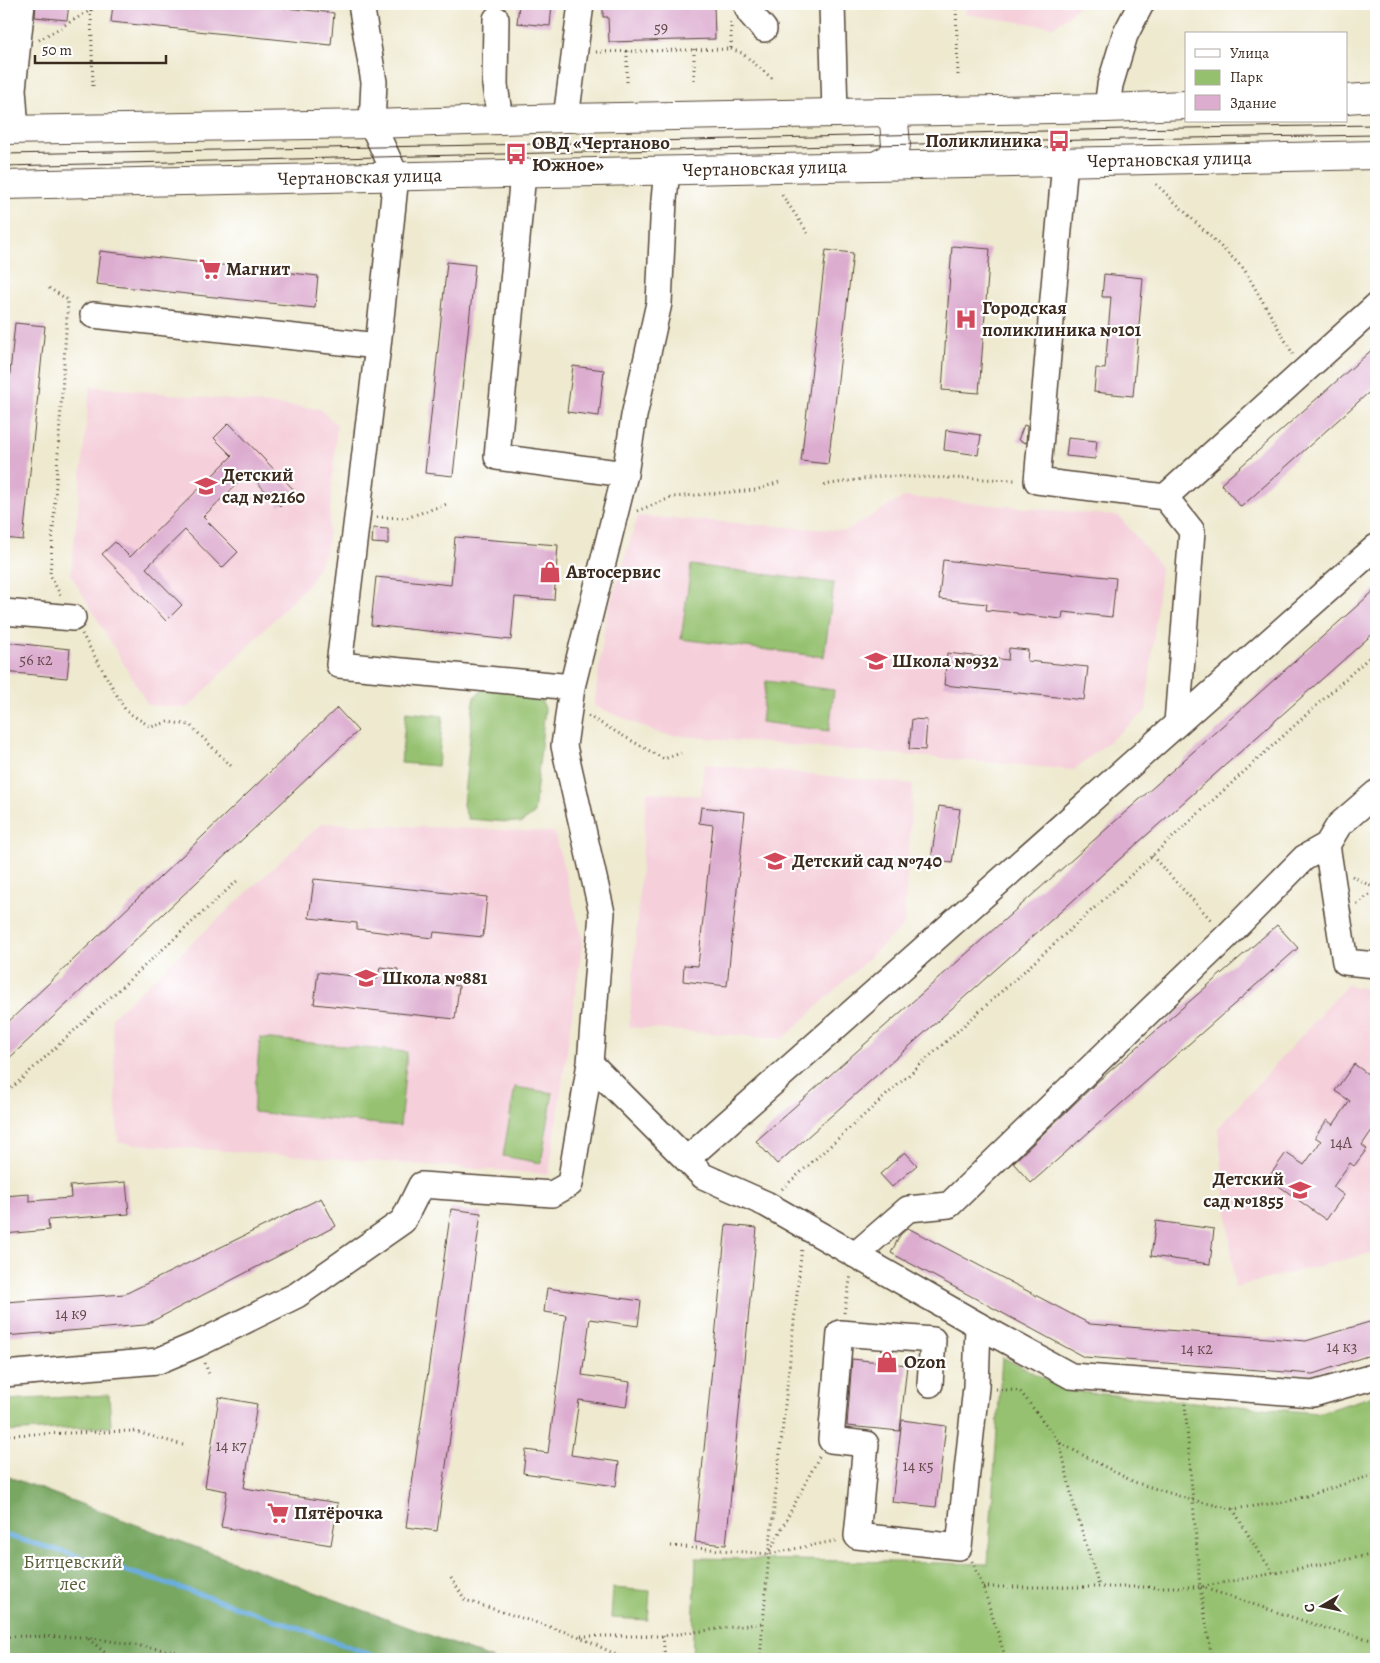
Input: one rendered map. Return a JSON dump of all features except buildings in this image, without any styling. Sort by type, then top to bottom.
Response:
[{"type":"main road","points":[[1348,98],[1376,97]]},
{"type":"main road","points":[[10,130],[372,124],[1185,105]]},
{"type":"main road","points":[[877,165],[894,153],[896,145],[894,122],[884,112]]},
{"type":"main road","name":"Чертановская улица","points":[[4,185],[1376,154]]},
{"type":"lane","points":[[10,130],[22,4]]},
{"type":"lane","points":[[361,4],[374,82],[372,124],[396,176],[378,346],[339,665],[572,687]]},
{"type":"lane","points":[[566,118],[581,4]]},
{"type":"lane","points":[[832,4],[835,113]]},
{"type":"lane","points":[[1107,108],[1110,85],[1125,35],[1141,4]]},
{"type":"lane","points":[[738,12],[750,13],[764,29]]},
{"type":"lane","points":[[496,19],[495,85],[500,120]]},
{"type":"lane","points":[[1065,161],[1037,481],[1165,497],[1192,531],[1177,723]]},
{"type":"lane","points":[[4,1374],[158,1360],[198,1344],[297,1296],[403,1222],[422,1185],[552,1194],[570,1184],[590,1063],[602,913],[564,746],[572,687],[625,474],[634,416],[659,303],[667,170]]},
{"type":"lane","points":[[523,173],[497,457],[625,474]]},
{"type":"lane","points":[[1165,497],[1376,306]]},
{"type":"lane","points":[[93,315],[378,346]]},
{"type":"lane","points":[[688,1159],[1376,547]]},
{"type":"lane","points":[[4,612],[73,618]]},
{"type":"lane","points":[[855,1255],[908,1208],[949,1205],[1304,858],[1327,844],[1339,825],[1376,793]]},
{"type":"lane","points":[[1327,844],[1345,962],[1376,965]]},
{"type":"lane","points":[[590,1063],[703,1176],[766,1204],[1071,1376],[1313,1394],[1376,1376]]},
{"type":"lane","points":[[930,1384],[936,1301]]},
{"type":"lane","points":[[933,1340],[840,1333],[831,1440],[866,1444],[857,1536],[959,1547],[976,1387],[978,1325]]},
{"type":"path","points":[[93,88],[91,10],[94,4]]},
{"type":"path","points":[[956,4],[958,76]]},
{"type":"path","points":[[17,53],[91,10]]},
{"type":"path","points":[[731,49],[738,12]]},
{"type":"path","points":[[694,49],[694,82]]},
{"type":"path","points":[[575,52],[731,49],[742,53],[774,80]]},
{"type":"path","points":[[627,51],[628,83]]},
{"type":"path","points":[[1156,184],[1244,269],[1303,372]]},
{"type":"path","points":[[782,196],[808,233]]},
{"type":"path","points":[[50,288],[68,300],[50,575],[126,712],[152,727],[168,722],[190,725],[232,766]]},
{"type":"path","points":[[824,486],[882,476],[1037,481]]},
{"type":"path","points":[[613,520],[673,497],[756,490],[779,482]]},
{"type":"path","points":[[357,517],[406,518],[447,504]]},
{"type":"path","points":[[766,1204],[1376,651]]},
{"type":"path","points":[[572,687],[588,716],[664,759],[681,753]]},
{"type":"path","points":[[1152,856],[1226,936]]},
{"type":"path","points":[[4,1095],[237,881]]},
{"type":"path","points":[[760,1659],[768,1554],[804,1226]]},
{"type":"path","points":[[840,1333],[855,1255]]},
{"type":"path","points":[[1183,1384],[1200,1587],[1212,1659]]},
{"type":"path","points":[[976,1387],[1020,1391],[1060,1443],[1134,1482],[1192,1500],[1233,1510],[1290,1501],[1376,1474]]},
{"type":"path","points":[[4,1435],[133,1431],[183,1445]]},
{"type":"path","points":[[768,1554],[814,1464],[831,1440]]},
{"type":"path","points":[[1060,1443],[1073,1502],[1099,1586]]},
{"type":"path","points":[[1233,1510],[1259,1553],[1274,1573]]},
{"type":"path","points":[[671,1546],[768,1554],[857,1536]]},
{"type":"path","points":[[959,1547],[970,1556],[983,1587],[1006,1659]]},
{"type":"path","points":[[983,1587],[1200,1587],[1376,1554]]},
{"type":"path","points":[[451,1578],[465,1600],[578,1636],[625,1659]]},
{"type":"path","points":[[1200,1587],[1325,1628],[1376,1641]]},
{"type":"path","points":[[578,1636],[663,1636],[764,1623]]},
{"type":"path","points":[[4,1636],[86,1636],[188,1654],[206,1659]]},
{"type":"path","points":[[86,1636],[113,1659]]},
{"type":"path","points":[[663,1636],[666,1659]]},
{"type":"shaded area","points":[[966,4],[1082,4],[1054,27],[965,14]]},
{"type":"shaded area","name":"Детский сад №2160","points":[[90,386],[320,409],[337,425],[327,547],[311,581],[188,708],[148,705],[71,575]]},
{"type":"shaded area","name":"Школа №932","points":[[904,497],[1119,516],[1161,567],[1146,711],[1074,770],[661,734],[594,706],[606,616],[638,516],[846,531]]},
{"type":"shaded area","name":"Детский сад №740","points":[[704,764],[913,784],[904,925],[783,1039],[629,1027],[647,792],[701,796]]},
{"type":"shaded area","name":"Школа №881","points":[[322,823],[554,832],[583,940],[549,1174],[118,1143],[112,1017]]},
{"type":"shaded area","name":"Детский сад №1855","points":[[1347,985],[1376,991],[1376,1252],[1235,1287],[1218,1128]]},
{"type":"green space","points":[[691,565],[834,583],[824,657],[681,639]]},
{"type":"green space","points":[[766,681],[834,690],[829,731],[761,722]]},
{"type":"green space","points":[[486,688],[537,692],[545,708],[534,814],[521,823],[468,819],[463,805],[474,697]]},
{"type":"green space","points":[[406,712],[443,716],[438,766],[401,763]]},
{"type":"green space","points":[[260,1038],[407,1052],[400,1126],[253,1112]]},
{"type":"green space","points":[[515,1087],[553,1093],[541,1163],[503,1156]]},
{"type":"green space","points":[[1002,1357],[1069,1391],[1318,1413],[1376,1395],[1376,1659],[692,1659],[696,1558],[988,1564]]},
{"type":"green space","points":[[109,1395],[111,1426],[4,1432],[4,1400]]},
{"type":"green space","name":"Битцевский лес","points":[[4,1475],[493,1659],[4,1659]]},
{"type":"green space","points":[[613,1588],[650,1591],[648,1620],[611,1618]]},
{"type":"waterway","points":[[4,1535],[195,1592],[382,1659]]},
{"type":"tram line","points":[[4,154],[1376,125]]},
{"type":"tram line","points":[[4,166],[1126,139],[1376,135]]},
{"type":"place","name":"Поликлиника","points":[[1059,141]]},
{"type":"place","name":"ОВД «Чертаново Южное»","points":[[516,154]]},
{"type":"place","name":"Магнит","points":[[210,269]]},
{"type":"place","name":"Городская поликлиника №101","points":[[966,319]]},
{"type":"place","name":"Детский сад №2160","points":[[206,486]]},
{"type":"place","name":"Автосервис","points":[[550,572]]},
{"type":"place","name":"Школа №932","points":[[876,661]]},
{"type":"place","name":"Детский сад №740","points":[[775,861]]},
{"type":"place","name":"Школа №881","points":[[366,978]]},
{"type":"place","name":"Детский сад №1855","points":[[1300,1190]]},
{"type":"place","name":"Ozon","points":[[887,1362]]},
{"type":"place","name":"Пятёрочка","points":[[278,1513]]}]
